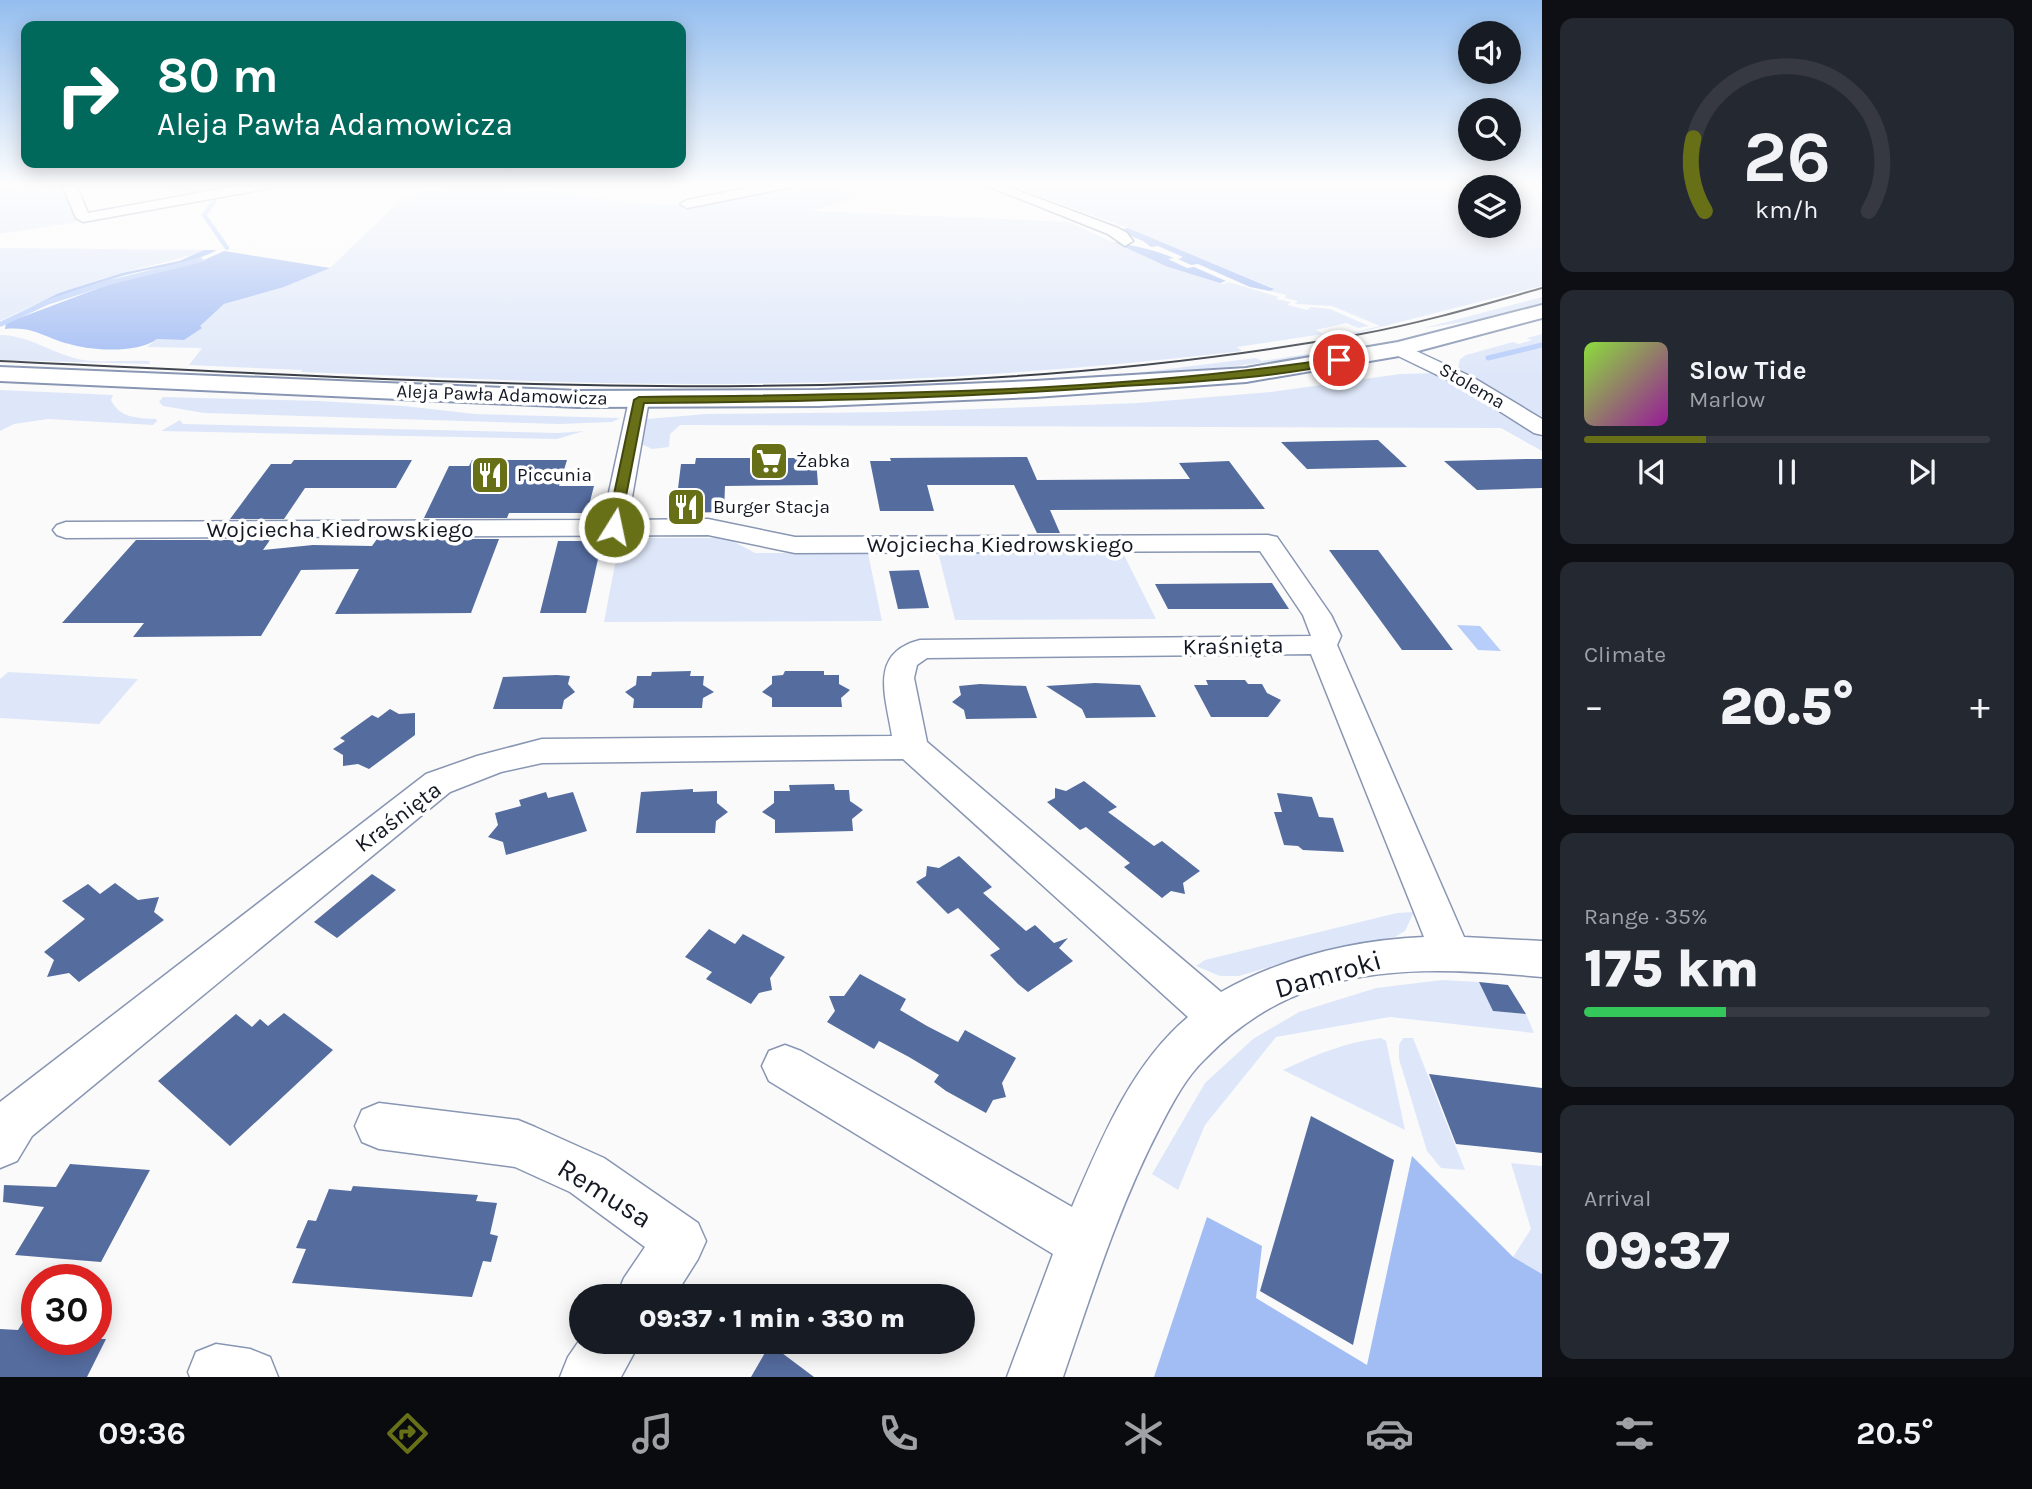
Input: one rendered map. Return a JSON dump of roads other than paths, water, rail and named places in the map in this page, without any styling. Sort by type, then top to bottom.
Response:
[{"type":"main road","name":"Aleja Pawła Adamowicza","points":[[0,374],[639,400],[819,398],[1177,381],[1313,365],[1399,349],[1542,311]]},
{"type":"street","name":"Stolema","points":[[1399,349],[1467,382],[1542,428]]},
{"type":"street","points":[[614,527],[639,400]]},
{"type":"street","name":"Wojciecha Kiedrowskiego","points":[[66,530],[718,528],[795,545],[1268,542],[1317,615],[1326,636],[1322,645]]},
{"type":"street","points":[[1322,645],[1451,953]]},
{"type":"street","name":"Kraśnięta","points":[[5,1128],[439,783],[469,769],[500,759],[542,751],[911,747],[898,678],[903,661],[920,649],[1322,645]]},
{"type":"street","points":[[911,747],[1218,1017]]},
{"type":"street","name":"Damroki","points":[[1035,1377],[1114,1170],[1162,1078],[1187,1046],[1218,1017],[1291,979],[1372,958],[1408,953],[1451,953],[1542,959]]},
{"type":"street","points":[[785,1066],[1084,1243]]},
{"type":"street","name":"Remusa","points":[[379,1126],[518,1144],[587,1175],[680,1241],[652,1284]]},
{"type":"street","points":[[588,1377],[604,1354]]},
{"type":"waterway","points":[[107,283],[201,260]]},
{"type":"waterway","points":[[1,324],[48,302],[113,281]]},
{"type":"waterway","points":[[1488,358],[1542,345]]},
{"type":"tram line","points":[[0,361],[341,377],[682,386],[852,384],[1022,376],[1192,360],[1361,334],[1542,288]]},
{"type":"place","name":"Żabka","points":[[769,461]]},
{"type":"place","name":"Piccunia","points":[[490,475]]},
{"type":"place","name":"Burger Stacja","points":[[686,507]]}]
